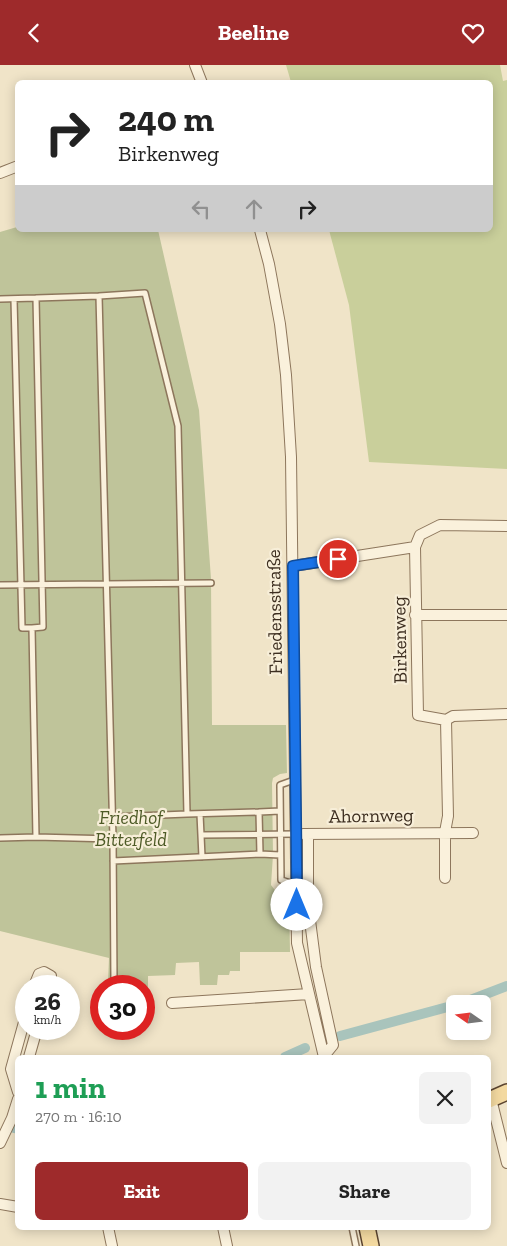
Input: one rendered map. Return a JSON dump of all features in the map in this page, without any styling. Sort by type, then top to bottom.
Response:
[{"type":"main road","points":[[491,1100],[507,1092]]},
{"type":"main road","points":[[368,1230],[371,1246]]},
{"type":"street","points":[[195,65],[201,80]]},
{"type":"street","points":[[0,173],[15,167]]},
{"type":"street","name":"Friedensstraße","points":[[260,232],[275,291],[286,375],[291,457],[297,778],[297,943],[324,1055]]},
{"type":"street","points":[[293,566],[415,547],[420,535],[440,525],[507,526]]},
{"type":"street","name":"Birkenweg","points":[[415,547],[418,715],[446,720]]},
{"type":"street","points":[[415,615],[507,615]]},
{"type":"street","points":[[445,878],[445,832],[448,816],[446,720],[453,716],[507,714]]},
{"type":"street","name":"Friedensstraße","points":[[308,833],[308,905],[316,967],[333,1045],[326,1055]]},
{"type":"street","name":"Ahornweg","points":[[297,834],[473,833]]},
{"type":"street","points":[[39,975],[44,972],[49,975]]},
{"type":"street","points":[[172,1003],[310,994]]},
{"type":"street","points":[[15,1082],[11,1069],[19,1040]]},
{"type":"street","points":[[30,1055],[34,1040]]},
{"type":"street","points":[[491,1104],[507,1163]]},
{"type":"street","points":[[0,1143],[15,1108]]},
{"type":"street","points":[[0,1204],[15,1206]]},
{"type":"street","points":[[109,1230],[112,1246]]},
{"type":"street","points":[[224,1230],[227,1246]]},
{"type":"lane","points":[[0,299],[146,293],[178,426],[180,583],[187,814]]},
{"type":"lane","points":[[99,296],[114,861],[114,975]]},
{"type":"lane","points":[[14,299],[22,628],[32,628],[43,627],[36,298]]},
{"type":"lane","points":[[0,585],[106,582],[211,583]]},
{"type":"lane","points":[[32,628],[36,837]]},
{"type":"lane","points":[[297,778],[288,784],[280,785],[281,880],[297,885]]},
{"type":"lane","points":[[259,811],[260,854]]},
{"type":"lane","points":[[113,817],[280,811]]},
{"type":"lane","points":[[200,813],[202,857]]},
{"type":"lane","points":[[201,835],[297,834]]},
{"type":"lane","points":[[0,838],[113,839]]},
{"type":"lane","points":[[114,861],[260,854],[280,855]]},
{"type":"lane","points":[[353,1230],[356,1246]]},
{"type":"green space","points":[[286,65],[500,65],[503,81],[507,80],[507,469],[369,462],[349,305],[330,232],[493,232],[493,80],[290,80]]},
{"type":"green space","name":"Friedhof Bitterfeld","points":[[15,228],[15,232],[158,232],[199,410],[211,579],[212,725],[286,725],[287,773],[273,778],[272,783],[273,855],[271,885],[277,893],[289,896],[290,952],[240,952],[240,971],[230,971],[229,975],[218,975],[217,985],[200,985],[199,962],[176,963],[175,975],[108,975],[109,958],[0,931],[0,232]]},
{"type":"waterway","points":[[484,995],[507,986]]},
{"type":"waterway","points":[[340,1036],[446,1007]]},
{"type":"waterway","points":[[289,1055],[305,1048]]},
{"type":"route","points":[[297,905],[297,774],[293,566],[338,559]]}]
